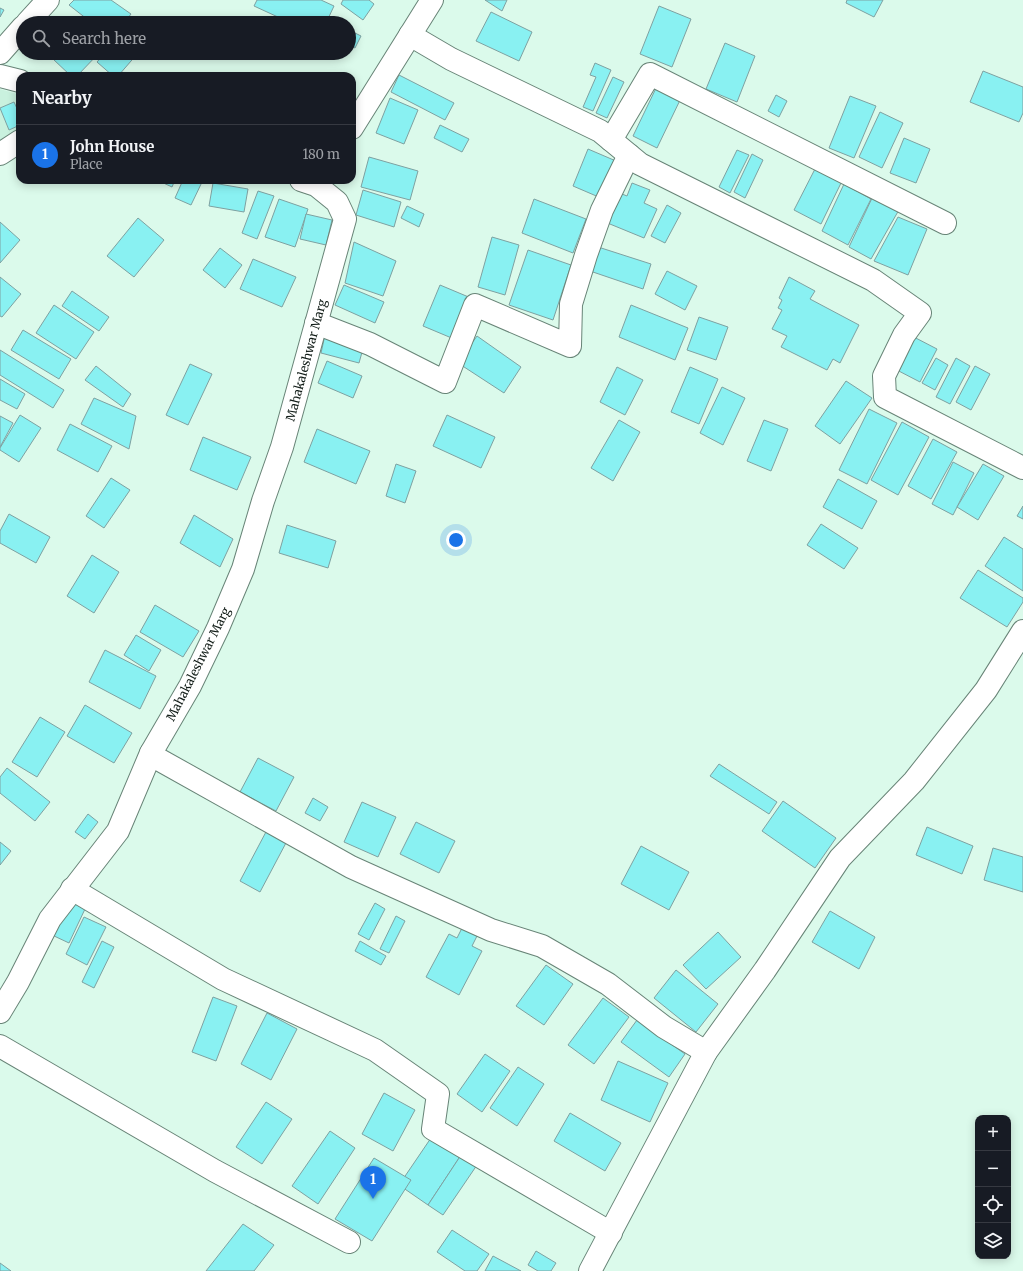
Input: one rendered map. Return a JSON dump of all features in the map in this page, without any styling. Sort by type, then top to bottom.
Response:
[{"type":"street","points":[[33,16],[48,0]]},
{"type":"street","points":[[356,122],[432,0]]},
{"type":"street","points":[[0,52],[16,35]]},
{"type":"street","points":[[410,35],[451,58],[600,131],[646,167],[873,280],[920,313],[904,335],[884,376],[885,397],[1023,468]]},
{"type":"street","points":[[611,140],[650,74],[945,223]]},
{"type":"street","points":[[0,76],[16,80]]},
{"type":"street","points":[[0,154],[16,144]]},
{"type":"street","points":[[316,323],[370,344],[445,382],[475,305],[570,346],[571,304],[586,255],[602,210],[629,155]]},
{"type":"street","name":"Mahakaleshwar Marg","points":[[0,1012],[18,982],[50,919],[118,830],[151,753],[190,686],[215,635],[243,569],[263,501],[282,447],[345,219],[337,202],[314,184]]},
{"type":"street","points":[[590,1271],[611,1234],[706,1052],[765,970],[840,858],[914,781],[986,690],[1023,631]]},
{"type":"street","points":[[151,753],[158,759],[351,867],[491,930],[542,946],[608,984],[664,1027],[706,1052]]},
{"type":"street","points":[[72,889],[223,979],[375,1050],[438,1094],[433,1129],[611,1234]]},
{"type":"street","points":[[0,1046],[216,1171],[349,1242]]},
{"type":"shaded area","points":[[0,89],[16,94],[16,135],[0,145]]},
{"type":"building","points":[[74,0],[111,0],[131,14],[129,16],[83,16],[69,5]]},
{"type":"building","points":[[257,0],[321,0],[334,6],[329,16],[276,16],[254,6]]},
{"type":"building","points":[[343,0],[369,0],[374,4],[363,20],[341,4]]},
{"type":"building","points":[[485,0],[507,0],[502,11]]},
{"type":"building","points":[[847,0],[883,0],[874,17],[846,3]]},
{"type":"building","points":[[659,6],[691,19],[672,67],[640,54]]},
{"type":"building","points":[[0,8],[4,10],[0,17]]},
{"type":"building","points":[[491,12],[532,32],[519,61],[476,41]]},
{"type":"building","points":[[356,34],[361,36],[356,46]]},
{"type":"building","points":[[725,43],[755,56],[737,102],[706,89]]},
{"type":"building","points":[[54,60],[92,60],[81,72],[67,72]]},
{"type":"building","points":[[99,60],[132,60],[121,72],[108,72],[97,62]]},
{"type":"building","points":[[595,63],[611,70],[593,111],[583,107],[596,77],[590,75]]},
{"type":"building","points":[[983,71],[1023,87],[1023,113],[1019,122],[970,102]]},
{"type":"building","points":[[399,75],[454,103],[445,120],[391,92]]},
{"type":"building","points":[[613,77],[624,82],[607,118],[596,113]]},
{"type":"building","points":[[658,84],[682,96],[657,148],[633,136]]},
{"type":"building","points":[[776,95],[787,101],[779,117],[768,111]]},
{"type":"building","points":[[850,96],[876,106],[854,158],[829,148]]},
{"type":"building","points":[[390,98],[418,110],[404,144],[376,133]]},
{"type":"building","points":[[14,102],[16,106],[16,127],[9,130],[0,108]]},
{"type":"building","points":[[880,112],[903,123],[882,168],[859,157]]},
{"type":"building","points":[[440,125],[469,139],[462,152],[434,138]]},
{"type":"building","points":[[904,138],[930,149],[916,183],[890,173]]},
{"type":"building","points":[[588,149],[616,161],[601,198],[573,186]]},
{"type":"building","points":[[737,150],[749,155],[730,193],[719,187]]},
{"type":"building","points":[[752,154],[763,160],[745,198],[734,192]]},
{"type":"building","points":[[369,157],[418,171],[410,200],[361,187]]},
{"type":"building","points":[[816,167],[842,181],[821,224],[794,210]]},
{"type":"building","points":[[632,183],[650,190],[644,203],[657,209],[644,238],[605,222],[617,192],[627,196]]},
{"type":"building","points":[[166,184],[173,184],[172,187]]},
{"type":"building","points":[[181,184],[201,184],[191,205],[175,198]]},
{"type":"building","points":[[213,184],[248,189],[244,212],[209,206]]},
{"type":"building","points":[[844,184],[871,199],[848,245],[822,231]]},
{"type":"building","points":[[363,190],[401,202],[394,227],[356,215]]},
{"type":"building","points":[[258,191],[274,196],[257,239],[242,233]]},
{"type":"building","points":[[873,196],[900,208],[871,259],[849,247]]},
{"type":"building","points":[[279,199],[308,209],[295,247],[265,237]]},
{"type":"building","points":[[534,199],[586,219],[573,253],[522,233]]},
{"type":"building","points":[[667,205],[681,213],[665,243],[651,236]]},
{"type":"building","points":[[407,206],[424,214],[419,227],[401,218]]},
{"type":"building","points":[[306,214],[332,220],[326,245],[300,239]]},
{"type":"building","points":[[898,217],[927,229],[908,275],[874,261]]},
{"type":"building","points":[[138,218],[164,240],[134,277],[107,256]]},
{"type":"building","points":[[0,222],[20,240],[0,263]]},
{"type":"building","points":[[492,237],[519,245],[505,295],[478,287]]},
{"type":"building","points":[[354,242],[396,261],[383,296],[345,283]]},
{"type":"building","points":[[595,246],[651,264],[643,289],[587,270]]},
{"type":"building","points":[[220,248],[242,265],[225,288],[203,270]]},
{"type":"building","points":[[528,250],[571,265],[553,320],[509,305]]},
{"type":"building","points":[[253,259],[296,277],[282,307],[240,289]]},
{"type":"building","points":[[667,271],[697,286],[685,310],[655,294]]},
{"type":"building","points":[[0,277],[21,294],[2,317],[0,316]]},
{"type":"building","points":[[789,277],[815,291],[810,299],[859,325],[840,363],[833,359],[827,370],[781,347],[787,336],[772,329],[782,310],[778,308],[782,300],[779,298]]},
{"type":"building","points":[[344,285],[384,302],[375,323],[335,305]]},
{"type":"building","points":[[440,285],[471,298],[454,339],[423,326]]},
{"type":"building","points":[[72,291],[109,317],[99,331],[62,306]]},
{"type":"building","points":[[54,305],[94,332],[76,359],[36,333]]},
{"type":"building","points":[[631,305],[688,328],[675,360],[619,337]]},
{"type":"building","points":[[699,317],[728,327],[716,360],[687,350]]},
{"type":"building","points":[[23,330],[71,359],[59,379],[11,350]]},
{"type":"building","points":[[325,335],[364,345],[359,363],[321,353]]},
{"type":"building","points":[[910,335],[937,349],[920,382],[893,368]]},
{"type":"building","points":[[477,336],[521,367],[504,393],[458,363]]},
{"type":"building","points":[[0,350],[64,390],[53,408],[0,375]]},
{"type":"building","points":[[936,358],[948,365],[935,390],[922,383]]},
{"type":"building","points":[[956,358],[970,366],[950,404],[936,397]]},
{"type":"building","points":[[327,361],[362,376],[353,398],[318,383]]},
{"type":"building","points":[[190,364],[212,374],[188,425],[166,415]]},
{"type":"building","points":[[96,366],[131,394],[123,407],[85,380]]},
{"type":"building","points":[[975,366],[990,374],[971,410],[956,402]]},
{"type":"building","points":[[617,367],[643,380],[625,415],[600,402]]},
{"type":"building","points":[[690,367],[718,379],[699,424],[671,412]]},
{"type":"building","points":[[0,379],[25,394],[17,409],[0,400]]},
{"type":"building","points":[[846,381],[872,398],[840,444],[815,426]]},
{"type":"building","points":[[722,387],[745,398],[723,445],[700,433]]},
{"type":"building","points":[[94,398],[136,416],[129,449],[81,424]]},
{"type":"building","points":[[869,409],[897,423],[867,484],[839,470]]},
{"type":"building","points":[[20,415],[41,428],[19,462],[0,450],[0,448]]},
{"type":"building","points":[[447,415],[495,437],[481,468],[433,446]]},
{"type":"building","points":[[0,416],[13,423],[0,447]]},
{"type":"building","points":[[619,420],[640,432],[613,481],[591,468]]},
{"type":"building","points":[[764,420],[788,429],[771,471],[747,461]]},
{"type":"building","points":[[902,422],[929,437],[898,495],[871,480]]},
{"type":"building","points":[[70,424],[112,446],[98,472],[57,450]]},
{"type":"building","points":[[317,429],[370,451],[356,484],[304,462]]},
{"type":"building","points":[[203,437],[251,457],[237,490],[190,470]]},
{"type":"building","points":[[933,439],[957,452],[931,499],[908,486]]},
{"type":"building","points":[[953,462],[974,473],[953,515],[932,504]]},
{"type":"building","points":[[396,464],[416,471],[405,503],[386,496]]},
{"type":"building","points":[[983,464],[1004,476],[978,520],[957,507]]},
{"type":"building","points":[[111,478],[130,490],[104,528],[86,516]]},
{"type":"building","points":[[838,479],[877,501],[862,529],[823,507]]},
{"type":"building","points":[[1023,506],[1023,519],[1017,516]]},
{"type":"building","points":[[9,514],[50,537],[36,563],[0,543],[0,531]]},
{"type":"building","points":[[194,515],[233,539],[220,567],[180,543]]},
{"type":"building","points":[[821,524],[858,548],[844,569],[807,545]]},
{"type":"building","points":[[287,525],[336,541],[328,568],[279,553]]},
{"type":"building","points":[[1004,537],[1023,549],[1023,591],[985,566]]},
{"type":"building","points":[[92,555],[119,572],[94,613],[67,596]]},
{"type":"building","points":[[978,570],[1023,598],[1023,602],[1007,627],[960,598]]},
{"type":"building","points":[[155,605],[199,631],[183,657],[140,632]]},
{"type":"building","points":[[136,635],[161,650],[149,671],[124,655]]},
{"type":"building","points":[[105,650],[156,676],[140,709],[89,682]]},
{"type":"building","points":[[85,705],[132,733],[114,763],[67,736]]},
{"type":"building","points":[[40,717],[65,732],[37,777],[12,762]]},
{"type":"building","points":[[258,758],[294,777],[276,811],[240,792]]},
{"type":"building","points":[[719,764],[777,802],[769,814],[710,776]]},
{"type":"building","points":[[7,768],[50,802],[35,821],[0,793],[0,777]]},
{"type":"building","points":[[313,798],[328,807],[320,821],[305,813]]},
{"type":"building","points":[[783,801],[836,838],[815,868],[762,831]]},
{"type":"building","points":[[362,802],[396,817],[378,857],[344,842]]},
{"type":"building","points":[[88,814],[98,822],[85,839],[75,832]]},
{"type":"building","points":[[416,822],[455,841],[439,873],[400,854]]},
{"type":"building","points":[[927,827],[973,846],[962,874],[916,855]]},
{"type":"building","points":[[267,830],[287,841],[260,892],[240,881]]},
{"type":"building","points":[[0,842],[11,851],[0,865]]},
{"type":"building","points":[[641,846],[689,872],[669,910],[621,884]]},
{"type":"building","points":[[993,848],[1023,857],[1023,892],[984,880]]},
{"type":"building","points":[[69,901],[85,909],[69,943],[52,935]]},
{"type":"building","points":[[375,903],[385,909],[369,940],[358,934]]},
{"type":"building","points":[[830,911],[875,937],[859,969],[812,942]]},
{"type":"building","points":[[396,916],[405,921],[389,953],[380,949]]},
{"type":"building","points":[[84,917],[106,927],[87,965],[66,954]]},
{"type":"building","points":[[462,928],[477,936],[472,946],[482,951],[459,995],[426,977],[449,934],[457,938]]},
{"type":"building","points":[[718,932],[741,957],[706,989],[683,965]]},
{"type":"building","points":[[102,941],[114,947],[94,988],[82,982]]},
{"type":"building","points":[[360,941],[386,956],[381,965],[355,951]]},
{"type":"building","points":[[546,965],[573,984],[544,1025],[516,1006]]},
{"type":"building","points":[[676,970],[718,1004],[696,1032],[654,998]]},
{"type":"building","points":[[213,997],[237,1006],[216,1061],[192,1052]]},
{"type":"building","points":[[603,998],[629,1017],[594,1064],[568,1045]]},
{"type":"building","points":[[267,1013],[297,1029],[271,1080],[241,1064]]},
{"type":"building","points":[[637,1020],[685,1054],[669,1077],[621,1042]]},
{"type":"building","points":[[485,1054],[510,1071],[482,1112],[457,1094]]},
{"type":"building","points":[[618,1061],[668,1083],[650,1122],[601,1100]]},
{"type":"building","points":[[518,1067],[544,1084],[517,1126],[490,1108]]},
{"type":"building","points":[[384,1093],[415,1110],[393,1151],[362,1134]]},
{"type":"building","points":[[266,1102],[292,1119],[262,1164],[236,1147]]},
{"type":"building","points":[[570,1113],[621,1143],[605,1171],[554,1141]]},
{"type":"building","points":[[330,1131],[355,1148],[318,1204],[292,1186]]},
{"type":"building","points":[[433,1135],[461,1155],[428,1205],[399,1185]]},
{"type":"building","points":[[461,1155],[477,1165],[443,1215],[428,1205]]},
{"type":"building","points":[[374,1158],[411,1180],[372,1241],[335,1219]]},
{"type":"building","points":[[243,1224],[274,1245],[254,1271],[206,1271]]},
{"type":"building","points":[[452,1230],[489,1254],[477,1271],[465,1271],[437,1252]]},
{"type":"building","points":[[536,1251],[556,1263],[551,1271],[538,1271],[528,1265]]},
{"type":"building","points":[[493,1256],[521,1271],[485,1271]]},
{"type":"building","points":[[0,1263],[11,1271],[0,1271]]},
{"type":"place","name":"John House","points":[[373,1199]]}]
